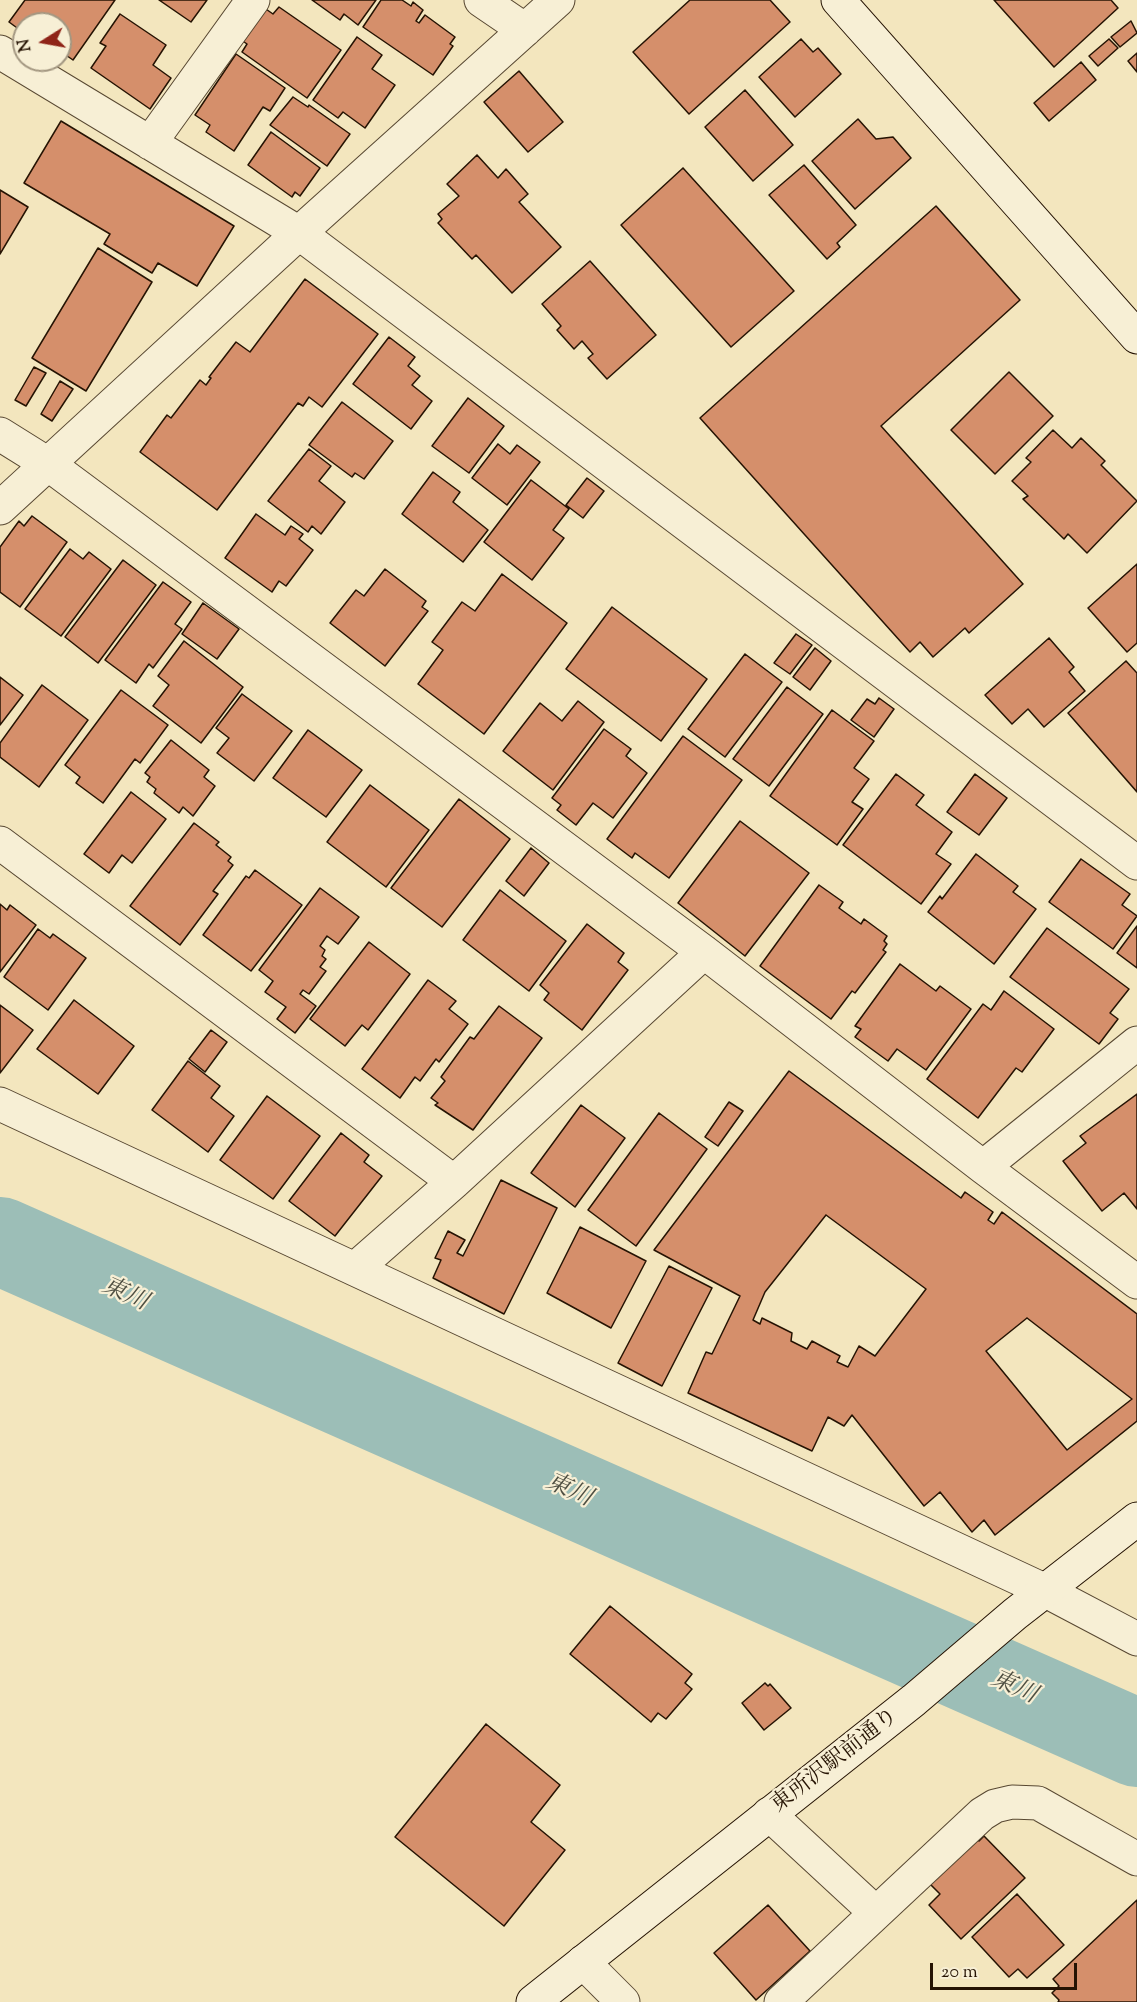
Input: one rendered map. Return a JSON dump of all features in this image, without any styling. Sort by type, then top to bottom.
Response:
[{"type":"street","points":[[150,143],[253,0]]},
{"type":"street","points":[[481,0],[525,30]]},
{"type":"street","points":[[0,508],[299,233],[558,0]]},
{"type":"street","points":[[838,0],[1137,337]]},
{"type":"street","points":[[0,52],[299,233],[1137,863]]},
{"type":"street","points":[[0,434],[48,464],[704,952],[983,1167],[1137,1282]]},
{"type":"street","points":[[0,843],[454,1182]]},
{"type":"street","points":[[355,1269],[454,1182],[704,952]]},
{"type":"street","points":[[983,1167],[1137,1043]]},
{"type":"street","points":[[0,1104],[1046,1591],[1137,1639]]},
{"type":"street","name":"東所沢駅前通り","points":[[533,2002],[914,1700],[1015,1614],[1137,1519]]},
{"type":"street","points":[[781,2002],[982,1814],[995,1806],[1012,1802],[1038,1803],[1137,1859]]},
{"type":"street","points":[[769,1814],[876,1913]]},
{"type":"street","points":[[583,1962],[623,2002]]},
{"type":"building","points":[[25,0],[115,0],[73,60],[72,12],[16,12]]},
{"type":"building","points":[[159,0],[207,0],[191,22]]},
{"type":"building","points":[[312,0],[376,0],[358,25],[344,14],[340,20]]},
{"type":"building","points":[[381,0],[402,0],[411,6],[413,2],[423,10],[416,21],[419,23],[425,15],[455,37],[450,44],[453,46],[433,75],[363,27]]},
{"type":"building","points":[[690,0],[770,0],[790,22],[689,114],[633,52]]},
{"type":"building","points":[[994,0],[1111,0],[1118,8],[1054,67]]},
{"type":"building","points":[[263,7],[273,14],[279,7],[341,50],[307,98],[242,52],[247,44],[240,39]]},
{"type":"building","points":[[120,14],[166,45],[153,65],[171,78],[150,109],[91,68],[106,46],[100,43]]},
{"type":"building","points":[[1131,21],[1137,33],[1120,47],[1111,37]]},
{"type":"building","points":[[357,37],[382,55],[372,69],[395,85],[365,128],[343,112],[338,118],[313,100]]},
{"type":"building","points":[[801,39],[813,52],[818,48],[841,74],[795,117],[759,77]]},
{"type":"building","points":[[1109,39],[1118,48],[1098,66],[1089,56]]},
{"type":"building","points":[[1137,53],[1137,72],[1128,61]]},
{"type":"building","points":[[236,54],[285,88],[270,111],[263,107],[234,151],[206,132],[210,125],[195,115]]},
{"type":"building","points":[[1081,62],[1096,80],[1049,121],[1034,103]]},
{"type":"building","points":[[519,71],[563,122],[528,152],[484,102]]},
{"type":"building","points":[[745,90],[793,145],[753,181],[705,127]]},
{"type":"building","points":[[293,97],[308,107],[309,105],[350,134],[327,166],[270,125]]},
{"type":"building","points":[[858,119],[876,139],[893,137],[911,158],[855,209],[812,161]]},
{"type":"building","points":[[61,121],[234,226],[197,286],[158,263],[152,273],[104,244],[110,234],[24,183]]},
{"type":"building","points":[[271,132],[320,168],[300,196],[295,192],[292,197],[248,165]]},
{"type":"building","points":[[477,155],[498,178],[506,169],[528,194],[519,202],[561,247],[512,293],[476,255],[472,259],[438,223],[442,219],[438,214],[459,196],[447,184]]},
{"type":"building","points":[[804,165],[856,225],[837,243],[840,247],[827,259],[769,195]]},
{"type":"building","points":[[683,168],[794,291],[731,347],[621,225]]},
{"type":"building","points":[[0,190],[28,207],[0,254]]},
{"type":"building","points":[[936,206],[1020,300],[881,426],[1023,584],[969,633],[965,628],[933,657],[920,642],[910,652],[700,418]]},
{"type":"building","points":[[98,248],[152,282],[86,391],[32,358]]},
{"type":"building","points":[[590,261],[656,335],[607,379],[588,358],[593,354],[582,341],[574,349],[557,330],[561,326],[542,304]]},
{"type":"building","points":[[305,279],[378,334],[322,407],[309,397],[303,406],[298,403],[217,510],[140,452],[167,415],[171,418],[200,380],[206,385],[211,378],[209,377],[236,342],[250,352]]},
{"type":"building","points":[[389,337],[415,357],[408,366],[420,376],[412,385],[432,401],[411,429],[353,384]]},
{"type":"building","points":[[34,367],[46,373],[26,406],[15,400]]},
{"type":"building","points":[[1009,372],[1053,416],[995,474],[951,430]]},
{"type":"building","points":[[60,381],[73,389],[52,421],[41,414]]},
{"type":"building","points":[[468,398],[504,426],[469,473],[432,446]]},
{"type":"building","points":[[342,402],[393,441],[364,479],[355,473],[352,477],[309,445]]},
{"type":"building","points":[[1053,430],[1072,448],[1081,438],[1105,461],[1101,465],[1137,501],[1087,553],[1068,534],[1064,539],[1023,499],[1028,496],[1012,481],[1031,462],[1026,458]]},
{"type":"building","points":[[498,444],[510,454],[517,445],[540,462],[507,505],[472,478]]},
{"type":"building","points":[[309,449],[331,466],[319,481],[345,502],[321,534],[312,526],[308,532],[268,501]]},
{"type":"building","points":[[433,472],[460,492],[453,502],[488,530],[463,562],[402,514]]},
{"type":"building","points":[[587,478],[604,491],[583,518],[566,505]]},
{"type":"building","points":[[531,480],[569,509],[553,530],[564,538],[532,580],[484,542]]},
{"type":"building","points":[[256,514],[285,535],[291,526],[303,534],[299,539],[313,550],[286,586],[279,581],[272,592],[225,558]]},
{"type":"building","points":[[32,516],[67,542],[20,607],[0,592],[0,547],[19,521],[24,526]]},
{"type":"building","points":[[70,549],[83,559],[89,552],[111,569],[61,636],[25,609]]},
{"type":"building","points":[[123,560],[156,585],[98,663],[65,637]]},
{"type":"building","points":[[1137,564],[1137,643],[1127,652],[1088,608]]},
{"type":"building","points":[[385,569],[426,601],[422,607],[428,611],[385,666],[330,623],[356,590],[364,596]]},
{"type":"building","points":[[502,574],[567,623],[484,734],[418,684],[443,650],[432,642],[462,602],[475,611]]},
{"type":"building","points":[[163,582],[191,602],[175,624],[182,629],[153,668],[149,664],[136,683],[105,660]]},
{"type":"building","points":[[203,603],[239,629],[217,659],[182,634]]},
{"type":"building","points":[[612,607],[707,679],[661,741],[566,669]]},
{"type":"building","points":[[796,634],[812,645],[790,674],[774,663]]},
{"type":"building","points":[[1049,638],[1074,667],[1069,672],[1085,691],[1044,727],[1028,709],[1012,724],[985,695]]},
{"type":"building","points":[[184,641],[243,687],[201,743],[153,706],[169,685],[158,676]]},
{"type":"building","points":[[815,648],[831,661],[810,690],[793,677]]},
{"type":"building","points":[[745,654],[782,682],[725,757],[688,729]]},
{"type":"building","points":[[1126,661],[1137,673],[1137,792],[1068,713]]},
{"type":"building","points":[[0,677],[23,695],[0,725]]},
{"type":"building","points":[[42,685],[88,720],[39,787],[0,757],[0,743]]},
{"type":"building","points":[[787,687],[823,714],[769,786],[733,759]]},
{"type":"building","points":[[121,690],[168,725],[140,763],[135,759],[103,803],[76,783],[80,777],[65,765]]},
{"type":"building","points":[[242,694],[292,731],[254,781],[217,753],[229,738],[216,728]]},
{"type":"building","points":[[879,698],[894,709],[874,737],[851,720],[867,699],[875,704]]},
{"type":"building","points":[[578,701],[604,722],[553,790],[503,751],[540,703],[562,721]]},
{"type":"building","points":[[832,710],[874,741],[854,768],[869,779],[852,802],[863,809],[837,845],[770,796]]},
{"type":"building","points":[[604,729],[631,749],[626,756],[647,773],[613,818],[593,803],[576,825],[557,810],[561,805],[552,798]]},
{"type":"building","points":[[308,730],[362,770],[326,817],[273,778]]},
{"type":"building","points":[[683,736],[742,780],[669,878],[635,853],[632,858],[607,839]]},
{"type":"building","points":[[171,740],[209,770],[204,777],[215,786],[193,816],[183,807],[179,813],[154,793],[156,789],[147,782],[150,777],[145,773]]},
{"type":"building","points":[[896,774],[924,795],[916,805],[952,832],[936,854],[951,864],[921,904],[843,845]]},
{"type":"building","points":[[975,774],[1007,798],[979,835],[947,812]]},
{"type":"building","points":[[370,785],[429,830],[386,887],[327,842]]},
{"type":"building","points":[[131,792],[166,819],[132,863],[122,855],[109,873],[84,854]]},
{"type":"building","points":[[459,799],[510,839],[442,927],[391,888]]},
{"type":"building","points":[[740,821],[809,873],[745,956],[678,903]]},
{"type":"building","points":[[194,823],[219,842],[216,845],[231,857],[228,861],[233,865],[213,891],[218,894],[180,945],[130,906]]},
{"type":"building","points":[[531,848],[549,863],[524,896],[506,881]]},
{"type":"building","points":[[976,854],[1018,886],[1013,892],[1036,909],[994,964],[928,912],[940,896],[942,899]]},
{"type":"building","points":[[1081,859],[1130,894],[1122,905],[1137,916],[1113,949],[1049,902]]},
{"type":"building","points":[[255,870],[302,905],[251,971],[203,935],[246,876],[249,878]]},
{"type":"building","points":[[819,885],[843,902],[839,908],[861,924],[864,919],[887,936],[884,941],[887,944],[883,950],[886,952],[855,993],[852,991],[831,1019],[760,966]]},
{"type":"building","points":[[320,888],[359,917],[338,944],[327,936],[320,946],[325,950],[322,956],[326,959],[320,967],[326,971],[309,994],[303,990],[300,994],[316,1006],[295,1033],[277,1019],[286,1007],[265,992],[273,981],[259,970]]},
{"type":"building","points":[[500,890],[566,941],[529,991],[463,940]]},
{"type":"building","points":[[0,904],[7,910],[10,905],[36,925],[0,972]]},
{"type":"building","points":[[587,924],[624,953],[618,962],[628,970],[582,1030],[544,1000],[549,993],[540,985]]},
{"type":"building","points":[[1137,926],[1137,968],[1117,953]]},
{"type":"building","points":[[1047,928],[1129,989],[1110,1013],[1118,1019],[1099,1044],[1010,977]]},
{"type":"building","points":[[38,929],[50,938],[53,934],[86,958],[48,1010],[4,977]]},
{"type":"building","points":[[369,942],[410,974],[368,1030],[362,1025],[345,1046],[310,1019]]},
{"type":"building","points":[[900,964],[936,991],[940,986],[971,1009],[926,1070],[897,1049],[888,1061],[855,1037],[861,1029],[855,1026]]},
{"type":"building","points":[[428,980],[456,1001],[449,1009],[468,1024],[439,1062],[436,1059],[420,1081],[415,1077],[400,1098],[362,1069]]},
{"type":"building","points":[[1004,991],[1054,1029],[1022,1072],[1016,1068],[978,1118],[927,1079],[983,1004],[991,1010]]},
{"type":"building","points":[[74,1000],[134,1046],[98,1094],[37,1049]]},
{"type":"building","points":[[0,1005],[33,1030],[0,1073]]},
{"type":"building","points":[[499,1006],[542,1038],[473,1130],[435,1105],[438,1103],[431,1098],[445,1081],[441,1077],[470,1037],[474,1039]]},
{"type":"building","points":[[211,1030],[227,1042],[205,1072],[189,1059]]},
{"type":"building","points":[[188,1061],[220,1086],[211,1098],[234,1116],[208,1152],[152,1110]]},
{"type":"building","points":[[789,1071],[961,1198],[965,1192],[993,1212],[988,1220],[994,1224],[1002,1212],[1137,1314],[1137,1421],[995,1535],[984,1520],[972,1532],[940,1492],[924,1506],[852,1415],[844,1426],[828,1417],[812,1451],[688,1393],[706,1352],[712,1354],[740,1296],[654,1250]],"holes":[[[826,1215],[926,1289],[875,1356],[859,1346],[848,1367],[837,1362],[840,1356],[812,1341],[807,1349],[791,1341],[792,1333],[762,1318],[760,1324],[753,1320],[765,1292]],[[1027,1318],[1132,1399],[1067,1450],[986,1351]]]},
{"type":"building","points":[[1137,1094],[1137,1209],[1124,1193],[1102,1211],[1063,1161],[1086,1143],[1080,1136]]},
{"type":"building","points":[[267,1096],[320,1136],[273,1199],[220,1160]]},
{"type":"building","points":[[729,1102],[743,1111],[718,1146],[705,1137]]},
{"type":"building","points":[[581,1105],[625,1138],[575,1207],[531,1173]]},
{"type":"building","points":[[659,1113],[707,1149],[636,1246],[588,1210]]},
{"type":"building","points":[[341,1133],[369,1155],[364,1162],[382,1176],[335,1236],[289,1201]]},
{"type":"building","points":[[501,1180],[557,1208],[504,1314],[433,1278],[441,1260],[435,1258],[448,1231],[465,1240],[457,1253],[463,1256]]},
{"type":"building","points":[[580,1227],[646,1261],[611,1328],[547,1293]]},
{"type":"building","points":[[669,1266],[712,1288],[662,1386],[618,1363]]},
{"type":"building","points":[[610,1606],[692,1674],[685,1683],[692,1689],[666,1719],[658,1713],[651,1722],[570,1654]]},
{"type":"building","points":[[765,1683],[768,1686],[770,1684],[791,1708],[764,1730],[742,1703]]},
{"type":"building","points":[[486,1724],[560,1785],[531,1822],[565,1850],[504,1926],[395,1837]]},
{"type":"building","points":[[984,1836],[1025,1878],[961,1939],[929,1905],[940,1894],[928,1882],[975,1837],[979,1841]]},
{"type":"building","points":[[1017,1894],[1064,1945],[1027,1978],[1018,1969],[1009,1977],[972,1937]]},
{"type":"building","points":[[1137,1900],[1137,2002],[1058,2002],[1059,2000],[1052,1993],[1059,1986],[1053,1979]]},
{"type":"building","points":[[768,1905],[810,1951],[756,2000],[714,1953]]},
{"type":"waterway","name":"東川","points":[[0,1241],[1137,1743]]}]
